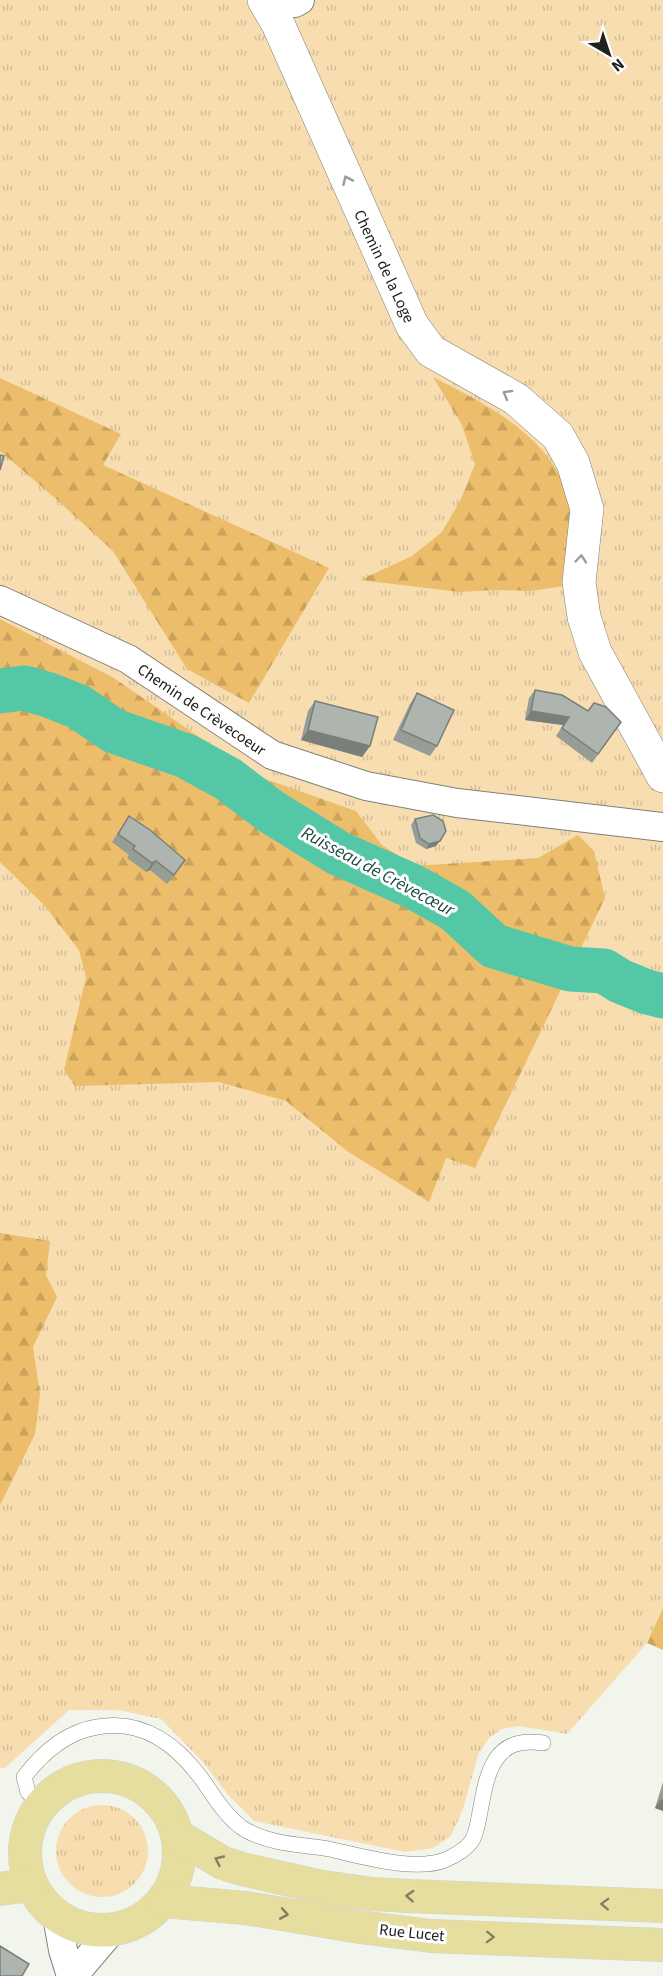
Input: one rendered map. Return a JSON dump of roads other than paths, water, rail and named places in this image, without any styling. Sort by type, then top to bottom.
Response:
[{"type":"main road","points":[[0,1841],[35,1815],[59,1788],[82,1778],[108,1775],[132,1780],[154,1794],[170,1814],[179,1837],[180,1860],[174,1881],[163,1901],[149,1915],[132,1925],[112,1930],[93,1930],[74,1925],[57,1916],[42,1902],[16,1887],[25,1865],[25,1845],[35,1815]]},
{"type":"main road","name":"Rue Lucet","points":[[179,1837],[222,1863],[317,1886],[396,1896],[663,1906]]},
{"type":"main road","name":"Rue Lucet","points":[[163,1901],[246,1908],[431,1936],[663,1945]]},
{"type":"street","name":"Chemin de la Loge","points":[[264,0],[278,24],[412,325],[431,351],[516,399],[558,436],[573,463],[587,509],[579,582],[584,617],[595,652],[663,776]]},
{"type":"street","points":[[284,0],[295,3],[300,0]]},
{"type":"street","name":"Chemin de Crèvecoeur","points":[[0,600],[128,658],[272,755],[366,786],[457,803],[663,827]]},
{"type":"street","points":[[57,1916],[63,1950],[72,1976],[112,1930]]},
{"type":"lane","points":[[35,1815],[24,1777],[44,1754],[68,1736],[98,1727],[123,1725],[152,1734],[179,1753],[229,1816],[243,1828],[259,1836],[277,1842],[386,1860],[426,1864],[444,1860],[460,1852],[471,1842],[478,1826],[489,1772],[496,1758],[506,1748],[519,1742],[543,1743]]},
{"type":"waterway","name":"Ruisseau de Crèvecœur","points":[[0,691],[24,688],[49,695],[79,707],[114,731],[186,756],[228,779],[270,811],[338,853],[414,887],[455,910],[494,946],[570,969],[604,971],[620,981],[663,996]]}]
